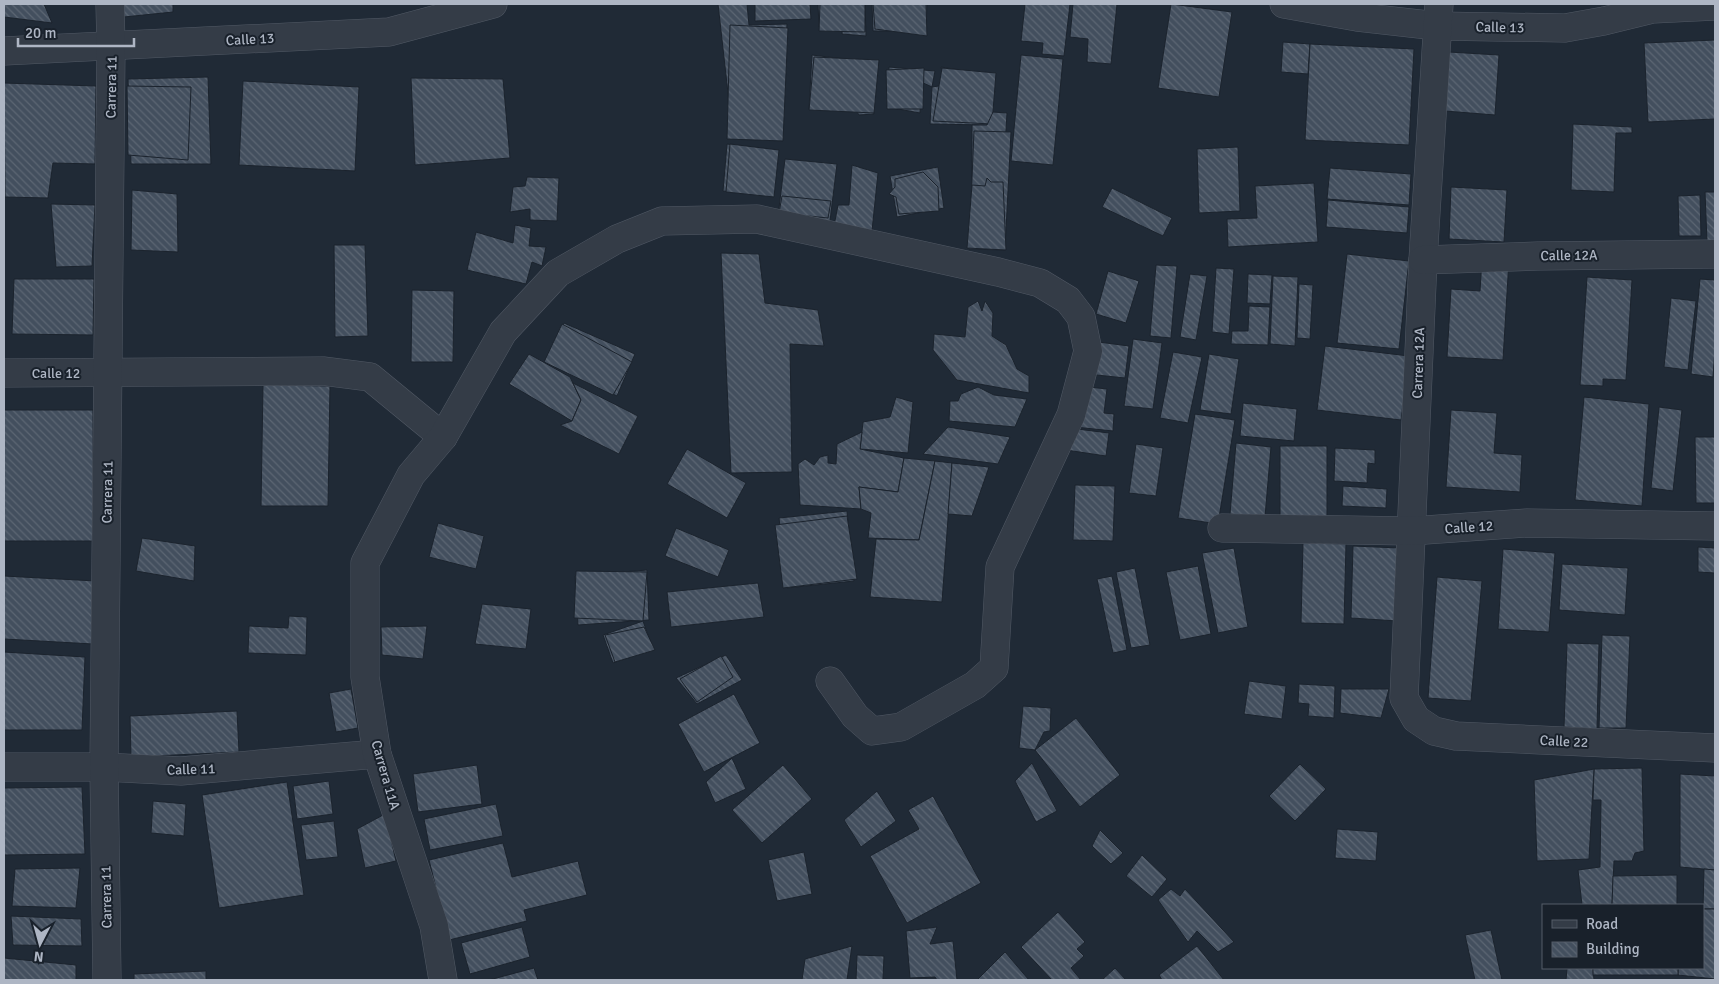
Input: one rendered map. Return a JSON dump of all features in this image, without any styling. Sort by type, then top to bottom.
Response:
[{"type":"street","name":"Carrera 11","points":[[107,980],[104,767],[110,4]]},
{"type":"street","name":"Calle 13","points":[[4,51],[389,32],[493,4]]},
{"type":"street","name":"Calle 13","points":[[1284,4],[1358,17],[1438,15],[1565,28],[1604,21],[1658,6],[1715,6]]},
{"type":"street","name":"Carrera 12A","points":[[1416,719],[1404,698],[1423,260],[1438,15]]},
{"type":"street","points":[[444,437],[502,332],[558,273],[618,239],[662,221],[757,219],[1040,282],[1068,300],[1081,317],[1088,351],[1071,415],[1000,567],[994,668],[975,685],[901,728],[872,731],[855,716],[830,681]]},
{"type":"street","name":"Calle 12A","points":[[1423,260],[1538,256],[1715,254]]},
{"type":"street","name":"Calle 12","points":[[4,373],[323,371],[370,377],[444,437]]},
{"type":"street","name":"Carrera 11A","points":[[443,980],[434,926],[377,754],[365,677],[365,564],[411,475],[444,437]]},
{"type":"street","name":"Calle 12","points":[[1222,528],[1411,531],[1527,523],[1715,526]]},
{"type":"street","name":"Calle 22","points":[[1416,719],[1434,731],[1456,736],[1715,748]]},
{"type":"street","name":"Calle 11","points":[[4,768],[104,767],[181,771],[377,754]]},
{"type":"building","points":[[4,4],[44,4],[52,23],[4,17]]},
{"type":"building","points":[[123,4],[173,4],[173,12],[124,17]]},
{"type":"building","points":[[718,4],[747,4],[749,25],[787,24],[782,139],[732,129]]},
{"type":"building","points":[[755,4],[810,4],[811,19],[755,21]]},
{"type":"building","points":[[818,4],[865,4],[866,36],[842,34],[843,19],[835,19],[835,29],[819,27]]},
{"type":"building","points":[[820,4],[865,4],[865,32],[819,31]]},
{"type":"building","points":[[872,4],[927,4],[926,31],[873,31]]},
{"type":"building","points":[[873,4],[926,4],[927,36],[875,29]]},
{"type":"building","points":[[1025,4],[1070,4],[1064,56],[1042,54],[1043,43],[1021,41]]},
{"type":"building","points":[[1073,4],[1117,4],[1111,64],[1087,62],[1088,39],[1070,37]]},
{"type":"building","points":[[1171,4],[1232,12],[1219,97],[1158,88]]},
{"type":"building","points":[[730,25],[788,28],[783,141],[727,139]]},
{"type":"building","points":[[1715,40],[1715,119],[1648,122],[1644,43]]},
{"type":"building","points":[[1283,42],[1310,44],[1308,74],[1281,72]]},
{"type":"building","points":[[1310,44],[1414,49],[1409,145],[1305,140]]},
{"type":"building","points":[[1449,52],[1499,55],[1495,115],[1445,111]]},
{"type":"building","points":[[812,55],[845,59],[844,68],[871,65],[874,114],[859,115],[848,99],[834,97],[823,110],[809,109]]},
{"type":"building","points":[[1021,55],[1063,59],[1053,165],[1011,161]]},
{"type":"building","points":[[814,57],[879,60],[874,113],[809,110]]},
{"type":"building","points":[[889,67],[935,71],[932,87],[921,82],[920,113],[887,107]]},
{"type":"building","points":[[941,67],[972,72],[977,91],[995,91],[987,125],[930,124],[932,87],[945,85]]},
{"type":"building","points":[[924,68],[923,109],[887,109],[886,70]]},
{"type":"building","points":[[942,68],[996,73],[992,124],[933,121]]},
{"type":"building","points":[[208,77],[211,164],[131,164],[128,79]]},
{"type":"building","points":[[411,78],[503,79],[510,158],[415,165]]},
{"type":"building","points":[[243,81],[359,87],[355,171],[239,165]]},
{"type":"building","points":[[4,83],[96,86],[95,164],[53,163],[48,198],[5,197]]},
{"type":"building","points":[[127,86],[191,87],[188,160],[128,155]]},
{"type":"building","points":[[993,112],[1007,113],[1003,182],[991,182],[985,173],[982,182],[972,185],[972,125],[987,125]]},
{"type":"building","points":[[1573,124],[1632,127],[1632,133],[1616,133],[1614,192],[1571,190]]},
{"type":"building","points":[[974,131],[1011,132],[1005,250],[969,249]]},
{"type":"building","points":[[727,144],[776,151],[774,196],[723,191]]},
{"type":"building","points":[[730,144],[779,150],[774,197],[726,192]]},
{"type":"building","points":[[1238,147],[1240,211],[1199,213],[1197,149]]},
{"type":"building","points":[[785,159],[837,164],[830,221],[778,216]]},
{"type":"building","points":[[852,165],[878,173],[872,231],[834,226],[838,205],[849,205]]},
{"type":"building","points":[[938,167],[944,208],[897,217],[890,176]]},
{"type":"building","points":[[1330,168],[1411,174],[1409,205],[1327,199]]},
{"type":"building","points":[[923,172],[938,187],[939,211],[899,214],[896,197],[889,194],[895,187],[895,179]]},
{"type":"building","points":[[527,177],[559,178],[557,221],[530,220],[530,209],[510,212],[513,187],[525,186]]},
{"type":"building","points":[[987,178],[991,182],[1003,182],[1006,250],[967,248],[972,185],[985,186]]},
{"type":"building","points":[[1314,183],[1318,242],[1228,247],[1227,219],[1257,218],[1255,186]]},
{"type":"building","points":[[1451,187],[1507,190],[1504,242],[1449,239]]},
{"type":"building","points":[[1112,188],[1172,218],[1163,236],[1102,207]]},
{"type":"building","points":[[132,190],[177,194],[178,252],[131,250]]},
{"type":"building","points":[[1705,192],[1715,192],[1715,242],[1707,242]]},
{"type":"building","points":[[1700,195],[1701,236],[1679,236],[1678,196]]},
{"type":"building","points":[[782,196],[831,201],[828,218],[779,213]]},
{"type":"building","points":[[1328,200],[1409,207],[1407,233],[1326,227]]},
{"type":"building","points":[[51,204],[95,205],[92,266],[56,267]]},
{"type":"building","points":[[515,225],[531,228],[529,246],[546,247],[542,266],[532,262],[526,284],[467,270],[476,232],[513,243]]},
{"type":"building","points":[[334,245],[365,245],[368,336],[335,337]]},
{"type":"building","points":[[721,253],[759,254],[765,303],[818,310],[824,346],[790,344],[792,472],[731,473]]},
{"type":"building","points":[[1347,254],[1409,261],[1399,349],[1337,343]]},
{"type":"building","points":[[1482,259],[1509,260],[1503,360],[1447,357],[1451,289],[1480,291]]},
{"type":"building","points":[[1156,265],[1177,266],[1171,338],[1150,336]]},
{"type":"building","points":[[1216,268],[1234,269],[1229,334],[1212,332]]},
{"type":"building","points":[[1108,271],[1139,281],[1126,323],[1096,314]]},
{"type":"building","points":[[1190,274],[1207,276],[1196,340],[1180,337]]},
{"type":"building","points":[[1248,274],[1272,275],[1270,304],[1247,303]]},
{"type":"building","points":[[1273,276],[1298,277],[1295,346],[1270,344]]},
{"type":"building","points":[[1587,277],[1632,280],[1626,380],[1603,379],[1603,386],[1580,385]]},
{"type":"building","points":[[14,279],[94,279],[93,335],[12,334]]},
{"type":"building","points":[[1700,279],[1715,280],[1713,377],[1691,374]]},
{"type":"building","points":[[1299,284],[1313,285],[1310,339],[1297,338]]},
{"type":"building","points":[[412,290],[454,291],[453,362],[411,362]]},
{"type":"building","points":[[1671,298],[1696,301],[1688,370],[1664,367]]},
{"type":"building","points":[[978,301],[982,311],[985,301],[993,313],[992,336],[1006,345],[1017,369],[1029,376],[1029,393],[957,380],[933,350],[934,334],[965,337],[968,307]]},
{"type":"building","points":[[1249,306],[1270,307],[1268,345],[1231,344],[1232,331],[1248,331]]},
{"type":"building","points":[[564,323],[635,354],[617,396],[548,363]]},
{"type":"building","points":[[562,324],[632,362],[613,395],[544,362]]},
{"type":"building","points":[[1133,339],[1162,343],[1153,409],[1124,406]]},
{"type":"building","points":[[1091,341],[1129,346],[1125,378],[1087,374]]},
{"type":"building","points":[[1325,346],[1409,356],[1401,420],[1317,410]]},
{"type":"building","points":[[1173,352],[1202,357],[1188,423],[1160,418]]},
{"type":"building","points":[[529,354],[570,377],[581,400],[572,421],[509,384]]},
{"type":"building","points":[[1209,354],[1239,359],[1231,414],[1200,410]]},
{"type":"building","points":[[573,383],[638,416],[619,454],[560,425],[572,421],[581,400]]},
{"type":"building","points":[[263,385],[330,386],[328,506],[261,506]]},
{"type":"building","points":[[1080,386],[1107,389],[1104,413],[1114,414],[1113,431],[1075,427]]},
{"type":"building","points":[[978,387],[994,395],[1027,399],[1015,427],[949,421],[950,401],[958,401],[961,394]]},
{"type":"building","points":[[896,397],[913,402],[908,453],[860,449],[863,422],[890,417]]},
{"type":"building","points":[[1584,397],[1649,404],[1642,506],[1575,500]]},
{"type":"building","points":[[1243,403],[1297,409],[1294,441],[1240,436]]},
{"type":"building","points":[[1659,407],[1682,410],[1673,491],[1651,488]]},
{"type":"building","points":[[4,410],[93,410],[93,541],[4,541]]},
{"type":"building","points":[[1451,410],[1497,413],[1494,453],[1522,455],[1520,492],[1446,487]]},
{"type":"building","points":[[1195,414],[1235,420],[1218,524],[1178,518]]},
{"type":"building","points":[[948,427],[1010,437],[998,464],[923,454]]},
{"type":"building","points":[[1069,428],[1109,433],[1106,456],[1066,450]]},
{"type":"building","points":[[862,432],[860,449],[904,458],[898,492],[859,487],[861,509],[800,505],[798,464],[805,459],[814,465],[820,457],[828,455],[828,463],[836,464],[837,444]]},
{"type":"building","points":[[1695,437],[1715,437],[1715,503],[1696,503]]},
{"type":"building","points":[[1236,443],[1271,447],[1265,517],[1230,514]]},
{"type":"building","points":[[1136,444],[1163,448],[1156,496],[1129,493]]},
{"type":"building","points":[[1280,446],[1327,446],[1327,517],[1280,516]]},
{"type":"building","points":[[1335,448],[1375,450],[1375,464],[1368,463],[1367,483],[1334,481]]},
{"type":"building","points":[[687,449],[746,483],[727,518],[667,484]]},
{"type":"building","points":[[904,458],[935,461],[919,540],[868,538],[871,513],[861,509],[859,487],[898,492]]},
{"type":"building","points":[[935,461],[952,463],[942,602],[870,597],[876,539],[919,540]]},
{"type":"building","points":[[952,463],[989,467],[972,516],[948,514]]},
{"type":"building","points":[[1075,485],[1115,486],[1113,541],[1073,540]]},
{"type":"building","points":[[1343,486],[1387,489],[1386,508],[1342,506]]},
{"type":"building","points":[[847,511],[854,581],[787,588],[779,518]]},
{"type":"building","points":[[847,516],[857,579],[783,588],[775,525]]},
{"type":"building","points":[[438,523],[484,536],[476,569],[429,557]]},
{"type":"building","points":[[676,528],[729,550],[718,577],[665,556]]},
{"type":"building","points":[[142,538],[195,546],[194,581],[136,571]]},
{"type":"building","points":[[1303,543],[1346,544],[1344,624],[1301,623]]},
{"type":"building","points":[[1353,546],[1399,548],[1397,621],[1351,618]]},
{"type":"building","points":[[1698,547],[1715,548],[1715,573],[1698,572]]},
{"type":"building","points":[[1234,548],[1248,627],[1218,633],[1202,553]]},
{"type":"building","points":[[1503,549],[1555,553],[1549,632],[1498,629]]},
{"type":"building","points":[[1562,564],[1628,568],[1625,615],[1559,610]]},
{"type":"building","points":[[1198,566],[1211,634],[1180,640],[1166,572]]},
{"type":"building","points":[[1135,568],[1150,645],[1131,648],[1116,572]]},
{"type":"building","points":[[647,570],[649,620],[578,625],[575,576]]},
{"type":"building","points":[[576,571],[647,572],[643,621],[574,618]]},
{"type":"building","points":[[4,576],[96,581],[93,644],[4,639]]},
{"type":"building","points":[[1112,576],[1127,650],[1113,653],[1097,579]]},
{"type":"building","points":[[1437,577],[1482,581],[1471,701],[1428,698]]},
{"type":"building","points":[[758,583],[764,617],[671,627],[667,592]]},
{"type":"building","points":[[482,604],[531,609],[526,649],[475,644]]},
{"type":"building","points":[[289,616],[307,617],[306,655],[248,653],[249,626],[288,628]]},
{"type":"building","points":[[643,621],[653,649],[613,663],[603,635]]},
{"type":"building","points":[[427,626],[423,659],[382,655],[381,627]]},
{"type":"building","points":[[644,627],[655,650],[615,662],[605,635]]},
{"type":"building","points":[[1602,635],[1630,636],[1626,728],[1599,728]]},
{"type":"building","points":[[1567,643],[1599,644],[1597,729],[1564,727]]},
{"type":"building","points":[[4,652],[85,657],[82,730],[4,730]]},
{"type":"building","points":[[726,655],[742,680],[697,704],[676,678]]},
{"type":"building","points":[[721,656],[733,677],[697,702],[680,679]]},
{"type":"building","points":[[1249,681],[1286,686],[1282,719],[1244,714]]},
{"type":"building","points":[[1299,684],[1335,686],[1334,718],[1308,716],[1309,704],[1298,703]]},
{"type":"building","points":[[351,689],[358,728],[336,732],[329,693]]},
{"type":"building","points":[[1341,689],[1389,689],[1381,718],[1340,713]]},
{"type":"building","points":[[734,694],[760,743],[704,772],[678,724]]},
{"type":"building","points":[[1023,706],[1051,708],[1050,731],[1044,732],[1035,750],[1019,748]]},
{"type":"building","points":[[237,711],[239,752],[131,757],[130,716]]},
{"type":"building","points":[[1076,718],[1120,775],[1080,807],[1035,750]]},
{"type":"building","points":[[732,758],[746,789],[715,803],[706,782]]},
{"type":"building","points":[[1032,763],[1057,811],[1036,822],[1015,781]]},
{"type":"building","points":[[1300,764],[1326,789],[1295,821],[1269,796]]},
{"type":"building","points":[[477,765],[482,804],[418,812],[413,774]]},
{"type":"building","points":[[783,765],[812,799],[762,843],[732,810]]},
{"type":"building","points":[[1642,768],[1644,851],[1635,853],[1632,861],[1614,861],[1612,904],[1582,904],[1578,870],[1600,867],[1601,800],[1593,800],[1594,769]]},
{"type":"building","points":[[1594,769],[1589,859],[1537,861],[1534,780]]},
{"type":"building","points":[[1680,774],[1715,776],[1715,870],[1680,867]]},
{"type":"building","points":[[329,781],[333,814],[297,819],[293,786]]},
{"type":"building","points":[[287,782],[304,895],[219,908],[202,795]]},
{"type":"building","points":[[82,787],[85,854],[4,855],[4,788]]},
{"type":"building","points":[[877,791],[896,821],[861,847],[844,820]]},
{"type":"building","points":[[933,796],[981,883],[907,923],[870,856],[919,829],[908,810]]},
{"type":"building","points":[[153,801],[186,804],[184,836],[151,833]]},
{"type":"building","points":[[496,804],[503,836],[430,850],[424,819]]},
{"type":"building","points":[[385,814],[396,861],[365,868],[357,829]]},
{"type":"building","points":[[334,821],[338,857],[306,860],[301,825]]},
{"type":"building","points":[[1337,829],[1378,832],[1376,861],[1335,858]]},
{"type":"building","points":[[1100,830],[1123,853],[1111,864],[1092,846]]},
{"type":"building","points":[[503,843],[512,877],[578,861],[587,895],[524,910],[527,921],[449,940],[429,860]]},
{"type":"building","points":[[804,852],[812,894],[777,901],[768,860]]},
{"type":"building","points":[[1142,855],[1167,879],[1152,897],[1126,876]]},
{"type":"building","points":[[80,868],[76,908],[12,906],[15,869]]},
{"type":"building","points":[[1704,869],[1715,870],[1715,909],[1704,909]]},
{"type":"building","points":[[1677,875],[1677,904],[1612,904],[1613,876]]},
{"type":"building","points":[[1171,889],[1180,896],[1185,889],[1234,942],[1218,952],[1197,931],[1188,942],[1158,900]]},
{"type":"building","points":[[1704,909],[1715,909],[1715,979],[1678,975],[1678,969],[1704,969]]},
{"type":"building","points":[[1058,912],[1085,942],[1077,949],[1084,956],[1071,968],[1081,980],[1052,980],[1021,947]]},
{"type":"building","points":[[11,916],[81,919],[82,946],[13,945]]},
{"type":"building","points":[[522,927],[530,957],[470,974],[461,943]]},
{"type":"building","points":[[937,927],[930,944],[953,941],[957,980],[937,980],[935,977],[910,978],[906,931]]},
{"type":"building","points":[[1491,930],[1502,980],[1475,980],[1465,935]]},
{"type":"building","points":[[852,946],[847,980],[802,980],[805,959]]},
{"type":"building","points":[[1197,946],[1224,980],[1162,980],[1159,975]]},
{"type":"building","points":[[1005,952],[1029,980],[979,980],[978,979]]},
{"type":"building","points":[[857,955],[884,956],[883,979],[898,980],[856,980]]},
{"type":"building","points":[[4,958],[76,965],[76,980],[4,980]]},
{"type":"building","points":[[534,968],[538,980],[489,980]]},
{"type":"building","points":[[1115,968],[1126,980],[1102,980]]},
{"type":"building","points":[[1567,969],[1593,969],[1594,980],[1566,980]]},
{"type":"building","points":[[1593,969],[1678,969],[1678,975],[1593,975]]},
{"type":"building","points":[[206,971],[206,980],[134,980],[134,974]]}]
